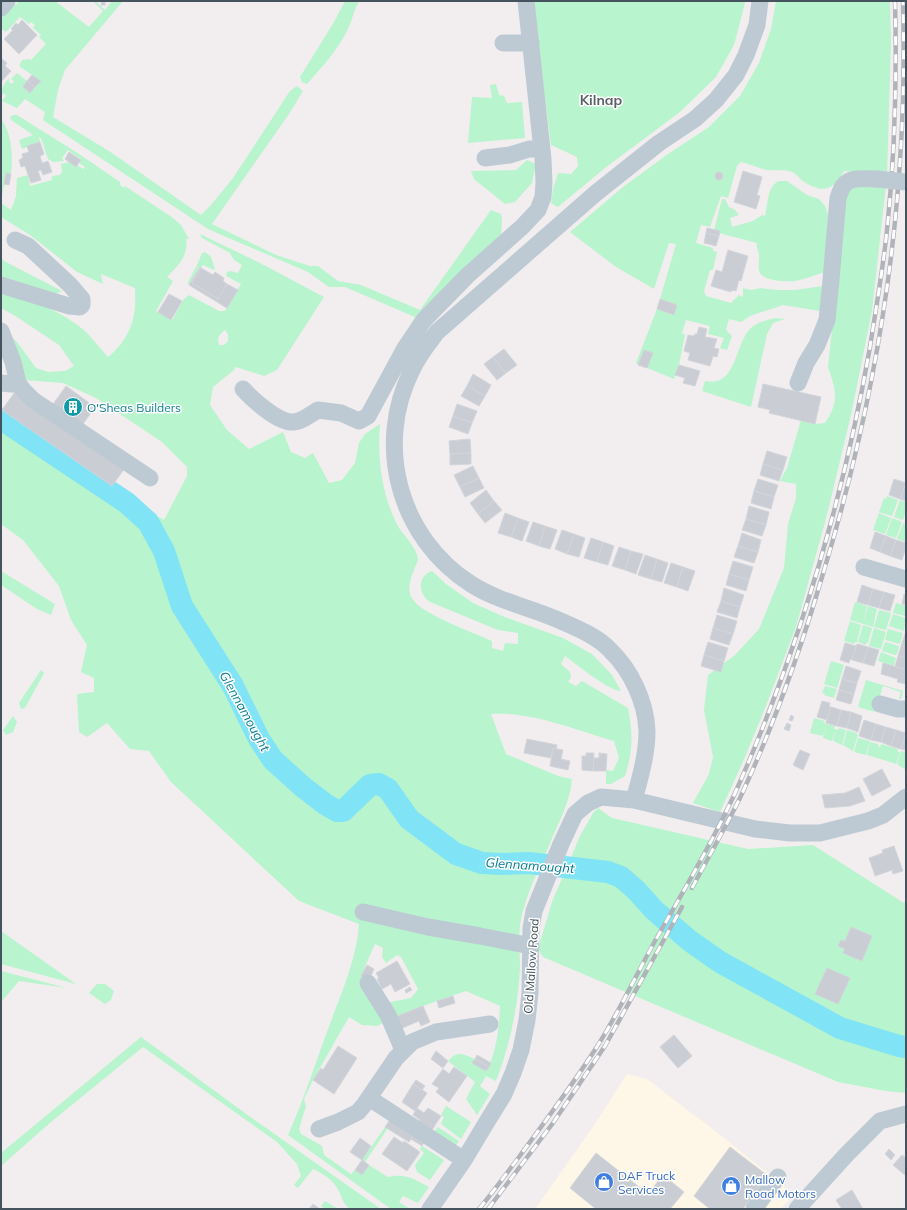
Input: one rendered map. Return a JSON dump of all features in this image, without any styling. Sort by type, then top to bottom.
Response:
[{"type":"street","points":[[1,8],[7,1]]},
{"type":"street","points":[[243,389],[254,401],[277,417],[292,422],[308,416],[318,410],[341,413],[359,421],[368,416],[405,348],[424,320],[473,271],[522,227],[538,210],[543,197],[544,183],[542,149],[526,1]]},
{"type":"street","points":[[634,800],[644,758],[647,731],[641,700],[635,685],[624,667],[610,649],[590,635],[562,621],[489,594],[458,574],[436,554],[412,519],[402,494],[396,472],[393,446],[395,421],[400,398],[412,370],[424,348],[437,332],[596,193],[659,143],[695,119],[716,100],[736,75],[746,56],[757,25],[760,1]]},
{"type":"street","points":[[503,43],[531,43]]},
{"type":"street","points":[[485,158],[510,155],[529,149],[542,149]]},
{"type":"street","points":[[798,383],[806,363],[817,345],[826,320],[838,198],[843,186],[855,179],[877,179],[906,182]]},
{"type":"street","points":[[1,285],[69,306],[80,307],[82,305],[82,299],[70,284],[28,246],[15,240]]},
{"type":"street","points":[[1,331],[13,362],[18,383],[24,392],[33,400],[150,478]]},
{"type":"street","points":[[1,383],[18,383]]},
{"type":"street","points":[[864,567],[906,579]]},
{"type":"street","points":[[880,704],[898,709],[906,709]]},
{"type":"street","name":"Old Mallow Road","points":[[430,1209],[464,1160],[504,1094],[513,1073],[521,1050],[528,1006],[534,911],[561,844],[575,814],[588,803],[601,797],[634,800],[755,829],[790,833],[820,833],[868,821],[882,815],[906,797]]},
{"type":"street","points":[[363,912],[428,927],[531,946]]},
{"type":"street","points":[[368,984],[388,1015],[404,1050]]},
{"type":"street","points":[[319,1129],[358,1112],[396,1058],[412,1042],[436,1032],[490,1024]]},
{"type":"street","points":[[369,1098],[464,1160]]},
{"type":"street","points":[[797,1209],[847,1154],[880,1122],[906,1114]]},
{"type":"street","points":[[754,1209],[778,1177]]},
{"type":"shaded area","points":[[627,1074],[647,1079],[723,1137],[794,1195],[780,1209],[535,1209],[593,1127]]},
{"type":"green space","points":[[19,1],[55,1],[89,27],[103,11],[93,1],[105,10],[112,1],[123,1],[65,70],[58,90],[53,117],[109,151],[201,215],[233,178],[290,91],[297,86],[303,91],[289,114],[212,224],[276,255],[310,266],[318,266],[338,281],[361,285],[420,310],[491,210],[501,214],[501,239],[390,361],[415,317],[345,287],[329,287],[308,272],[208,229],[43,120],[45,112],[25,99],[17,108],[2,101],[6,96],[4,93],[1,96],[3,86],[9,78],[9,82],[12,84],[14,81],[11,79],[17,73],[27,81],[23,87],[30,93],[41,81],[19,66],[22,60],[31,60],[46,44],[39,37],[41,35],[33,28],[35,25],[31,22],[29,24],[20,17],[6,32],[1,29],[1,19],[14,4],[16,5]]},
{"type":"green space","points":[[345,1],[359,1],[347,31],[334,52],[313,78],[307,84],[302,82],[300,77],[334,22]]},
{"type":"green space","points":[[532,1],[745,1],[734,45],[716,77],[680,112],[605,168],[558,207],[551,203],[553,189],[558,173],[571,174],[578,166],[577,157],[551,145]]},
{"type":"green space","points":[[776,1],[890,1],[891,42],[887,176],[844,171],[832,186],[823,189],[811,186],[797,175],[789,171],[767,170],[741,162],[737,166],[728,198],[721,196],[710,227],[701,225],[696,243],[713,248],[713,251],[717,252],[713,270],[710,270],[704,291],[706,296],[731,303],[739,295],[743,297],[743,288],[751,290],[761,288],[795,290],[823,286],[820,311],[783,305],[750,316],[741,322],[729,319],[726,330],[732,336],[727,350],[720,348],[724,338],[708,334],[710,326],[686,320],[682,333],[685,335],[679,365],[674,379],[647,368],[652,353],[644,350],[638,365],[636,363],[657,309],[673,315],[677,305],[660,299],[676,244],[669,243],[654,289],[616,267],[570,232],[623,187],[668,154],[709,127],[740,96],[759,63],[771,29]]},
{"type":"green space","points":[[496,84],[499,95],[504,96],[507,103],[522,102],[525,138],[468,143],[472,97],[492,98],[490,85]]},
{"type":"green space","points":[[17,115],[79,154],[120,182],[120,185],[124,188],[125,186],[181,225],[189,239],[186,239],[186,250],[182,260],[167,277],[173,281],[156,311],[171,320],[173,319],[183,300],[189,295],[219,311],[225,311],[241,284],[226,276],[227,272],[230,271],[238,273],[242,265],[234,260],[230,253],[202,238],[200,234],[260,263],[324,297],[277,370],[264,376],[236,367],[213,387],[210,405],[227,430],[249,449],[283,432],[291,452],[305,458],[313,453],[329,483],[342,480],[355,463],[359,443],[365,434],[380,424],[380,464],[388,504],[399,528],[413,547],[418,559],[409,589],[411,597],[414,601],[428,612],[439,618],[492,641],[492,648],[503,651],[505,643],[518,644],[518,633],[498,630],[426,599],[421,590],[421,585],[427,573],[432,571],[446,584],[473,603],[507,618],[563,638],[592,654],[612,675],[621,691],[609,687],[601,682],[565,656],[561,664],[570,672],[571,677],[568,682],[576,686],[582,681],[628,708],[631,726],[630,758],[625,776],[611,784],[606,784],[606,770],[613,771],[619,758],[614,741],[537,718],[521,715],[491,714],[506,754],[558,776],[572,779],[566,806],[523,910],[519,944],[519,983],[512,1026],[496,1081],[486,1076],[480,1086],[490,1094],[477,1115],[466,1099],[475,1082],[448,1061],[455,1055],[460,1054],[475,1059],[473,1063],[486,1071],[495,1048],[500,1006],[466,991],[395,1017],[377,1026],[362,1025],[349,1017],[313,1080],[304,1099],[306,1106],[299,1129],[301,1134],[322,1146],[324,1155],[351,1174],[355,1170],[362,1175],[369,1165],[388,1177],[405,1176],[429,1187],[418,1203],[403,1196],[399,1202],[410,1209],[391,1209],[288,1135],[304,1097],[347,979],[358,938],[359,924],[299,901],[171,782],[149,751],[130,749],[107,723],[87,737],[79,732],[77,694],[94,692],[94,678],[81,672],[87,645],[71,620],[59,586],[23,540],[1,524],[1,414],[137,505],[164,520],[187,476],[187,467],[162,442],[96,398],[63,383],[24,380],[8,334],[17,342],[36,368],[48,372],[65,371],[74,366],[59,345],[1,308],[1,291],[45,306],[77,324],[108,357],[121,343],[131,326],[135,307],[135,288],[101,274],[103,284],[77,272],[30,235],[1,217],[1,203],[11,210],[16,196],[17,178],[28,175],[30,186],[52,180],[52,176],[60,175],[62,172],[61,164],[69,162],[76,167],[77,165],[83,169],[85,167],[79,163],[81,159],[68,150],[62,158],[64,161],[53,162],[48,159],[41,138],[39,137],[40,142],[22,149],[19,140],[33,135],[11,120],[10,117]],"holes":[[[225,330],[228,334],[228,341],[224,345],[219,345],[218,338]],[[375,944],[383,948],[382,957],[386,963],[397,955],[401,957],[418,989],[411,998],[386,1003],[369,980],[361,976]]]},
{"type":"green space","points":[[2,120],[10,139],[12,160],[11,174],[6,173],[1,202],[1,121]]},
{"type":"green space","points":[[527,160],[536,164],[532,183],[515,202],[505,204],[474,179],[471,171],[516,170]]},
{"type":"green space","points":[[779,181],[787,181],[807,195],[819,199],[825,206],[828,215],[825,272],[795,281],[781,281],[766,278],[762,276],[759,271],[759,252],[757,243],[719,233],[714,230],[722,199],[725,199],[729,207],[734,209],[739,215],[730,218],[732,227],[753,221],[762,215],[765,216],[770,191],[775,183]]},
{"type":"green space","points":[[859,183],[886,185],[872,311],[851,415],[827,515],[796,627],[764,711],[720,812],[693,803],[709,774],[713,757],[704,710],[708,675],[735,655],[759,629],[784,568],[788,524],[796,498],[796,484],[780,481],[787,468],[801,420],[815,424],[825,423],[835,402],[835,389],[828,367],[845,203],[849,189]]},
{"type":"green space","points":[[205,252],[211,257],[215,269],[214,270],[203,265],[201,268],[199,267],[189,285],[188,282],[202,253]]},
{"type":"green space","points":[[1,257],[4,261],[62,291],[54,295],[1,281]]},
{"type":"green space","points":[[775,318],[785,319],[773,323],[767,334],[751,407],[702,391],[705,381],[716,381],[724,378],[730,371],[746,334],[754,325]]},
{"type":"green space","points":[[887,496],[898,500],[892,516],[879,512],[884,498],[886,499]]},
{"type":"green space","points":[[900,500],[906,502],[906,511],[903,520],[894,517]]},
{"type":"green space","points":[[879,513],[891,518],[885,534],[873,530]]},
{"type":"green space","points":[[892,518],[902,522],[896,538],[886,535]]},
{"type":"green space","points":[[903,523],[906,524],[906,542],[897,539]]},
{"type":"green space","points":[[1,571],[55,604],[51,615],[37,609],[1,585]]},
{"type":"green space","points":[[855,602],[867,606],[863,623],[868,606],[877,609],[873,627],[850,620]]},
{"type":"green space","points":[[896,603],[906,606],[905,616],[893,613]]},
{"type":"green space","points":[[879,610],[891,613],[886,630],[874,627]]},
{"type":"green space","points":[[893,614],[906,619],[904,631],[889,626]]},
{"type":"green space","points":[[850,621],[861,625],[857,642],[854,644],[844,641]]},
{"type":"green space","points":[[863,625],[872,628],[868,643],[865,645],[858,642]]},
{"type":"green space","points":[[874,628],[886,632],[881,649],[869,646]]},
{"type":"green space","points":[[888,629],[903,633],[900,644],[885,640]]},
{"type":"green space","points":[[885,642],[899,646],[897,654],[895,655],[882,651]]},
{"type":"green space","points":[[881,652],[896,658],[894,666],[878,661]]},
{"type":"green space","points":[[831,661],[844,665],[837,688],[824,684]]},
{"type":"green space","points":[[41,670],[44,673],[25,708],[21,709],[19,703]]},
{"type":"green space","points":[[866,680],[903,691],[901,699],[899,699],[901,692],[883,686],[875,712],[858,707]]},
{"type":"green space","points":[[825,686],[837,689],[834,698],[822,693]]},
{"type":"green space","points":[[13,716],[17,722],[13,732],[6,735],[3,730]]},
{"type":"green space","points":[[814,718],[825,721],[824,723],[826,724],[823,736],[810,733]]},
{"type":"green space","points":[[826,724],[835,726],[834,729],[836,729],[832,741],[823,738]]},
{"type":"green space","points":[[839,728],[846,730],[842,745],[833,741],[836,729],[838,730]]},
{"type":"green space","points":[[847,730],[857,733],[858,735],[853,751],[843,745]]},
{"type":"green space","points":[[858,738],[870,741],[866,755],[854,752]]},
{"type":"green space","points":[[870,742],[878,744],[880,747],[877,758],[867,755]]},
{"type":"green space","points":[[881,744],[891,747],[887,761],[877,758]]},
{"type":"green space","points":[[891,747],[898,749],[897,751],[900,753],[896,764],[887,761]]},
{"type":"green space","points":[[901,751],[906,752],[906,770],[897,764]]},
{"type":"green space","points":[[598,808],[612,818],[748,849],[813,845],[904,903],[906,902],[906,1093],[886,1091],[838,1082],[543,957],[538,949],[552,902],[580,836],[593,813]]},
{"type":"green space","points":[[1,931],[76,984],[1,964]]},
{"type":"green space","points":[[1,971],[67,988],[19,981],[1,1002]]},
{"type":"green space","points":[[97,984],[105,984],[114,991],[111,1000],[105,1004],[89,993]]},
{"type":"green space","points":[[141,1037],[249,1116],[381,1209],[350,1209],[343,1201],[339,1191],[330,1179],[313,1169],[298,1188],[294,1185],[301,1176],[297,1164],[277,1142],[143,1047],[51,1122],[1,1166],[1,1153]]},
{"type":"green space","points":[[446,1106],[471,1122],[461,1139],[441,1124],[444,1117],[441,1115]]},
{"type":"green space","points":[[385,1127],[388,1128],[365,1162],[362,1160]]},
{"type":"green space","points":[[438,1127],[459,1141],[455,1147],[432,1135]]},
{"type":"green space","points":[[422,1146],[444,1160],[430,1180],[417,1172],[415,1165],[424,1153],[420,1149]]},
{"type":"green space","points":[[325,1201],[338,1209],[325,1209],[321,1206]]},
{"type":"building","points":[[102,1],[105,1],[105,5],[101,5]]},
{"type":"building","points":[[22,20],[37,35],[19,54],[4,39],[13,30],[11,29],[16,23],[18,25]]},
{"type":"building","points":[[1,58],[7,63],[5,66],[11,71],[2,81],[1,80]]},
{"type":"building","points":[[32,75],[41,81],[35,87],[27,81]]},
{"type":"building","points":[[27,81],[35,87],[30,93],[23,87]]},
{"type":"building","points":[[40,142],[44,154],[40,156],[42,163],[48,161],[52,172],[43,175],[41,170],[38,171],[41,180],[31,183],[25,166],[21,167],[19,160],[23,158],[22,154],[29,152],[27,146]]},
{"type":"building","points":[[69,152],[81,160],[76,167],[65,159]]},
{"type":"building","points":[[743,171],[762,177],[757,195],[760,196],[756,209],[734,202]]},
{"type":"building","points":[[719,172],[722,173],[722,179],[719,180],[716,179],[715,176],[716,173]]},
{"type":"building","points":[[6,173],[11,174],[9,185],[4,184]]},
{"type":"building","points":[[707,228],[720,231],[719,236],[706,233]]},
{"type":"building","points":[[706,233],[719,236],[716,246],[704,243]]},
{"type":"building","points":[[728,250],[748,256],[741,281],[739,280],[736,291],[732,290],[731,292],[711,286],[716,270],[722,272]]},
{"type":"building","points":[[200,267],[201,268],[192,283],[218,299],[227,284],[238,290],[227,308],[189,285]]},
{"type":"building","points":[[201,268],[213,275],[215,272],[224,278],[223,281],[227,284],[218,299],[192,283]]},
{"type":"building","points":[[169,294],[182,301],[171,320],[158,312]]},
{"type":"building","points":[[660,299],[677,305],[674,315],[657,309]]},
{"type":"building","points":[[699,327],[707,329],[705,337],[717,339],[714,348],[719,349],[717,357],[713,356],[710,366],[688,360],[690,353],[684,351],[688,335],[694,336],[697,334]]},
{"type":"building","points":[[504,349],[517,365],[506,373],[493,357]]},
{"type":"building","points":[[644,350],[653,353],[647,368],[638,365]]},
{"type":"building","points":[[493,357],[506,373],[497,380],[484,364]]},
{"type":"building","points":[[679,365],[700,371],[695,386],[683,383],[685,378],[675,375]]},
{"type":"building","points":[[473,374],[491,385],[485,396],[467,386]]},
{"type":"building","points":[[763,384],[821,397],[815,424],[769,413],[770,410],[758,407]]},
{"type":"building","name":"O'Sheas Builders","points":[[66,386],[95,407],[81,427],[51,407]]},
{"type":"building","points":[[467,386],[485,396],[479,406],[461,396]]},
{"type":"building","points":[[15,392],[125,468],[112,486],[2,410]]},
{"type":"building","points":[[457,404],[477,411],[472,423],[453,416]]},
{"type":"building","points":[[453,416],[472,423],[468,434],[449,427]]},
{"type":"building","points":[[470,439],[471,453],[450,454],[449,441]]},
{"type":"building","points":[[767,451],[787,457],[783,470],[763,464]]},
{"type":"building","points":[[471,453],[471,464],[450,465],[450,454]]},
{"type":"building","points":[[763,464],[783,470],[779,481],[760,475]]},
{"type":"building","points":[[473,466],[479,478],[460,487],[454,475]]},
{"type":"building","points":[[479,478],[484,488],[465,497],[460,487]]},
{"type":"building","points":[[758,479],[778,485],[774,497],[754,491]]},
{"type":"building","points":[[894,479],[906,483],[900,499],[889,495]]},
{"type":"building","points":[[906,483],[906,501],[900,499]]},
{"type":"building","points":[[486,490],[494,501],[478,514],[470,503]]},
{"type":"building","points":[[754,491],[774,497],[771,509],[751,503]]},
{"type":"building","points":[[494,501],[502,510],[485,523],[478,514]]},
{"type":"building","points":[[749,506],[769,512],[766,525],[746,519]]},
{"type":"building","points":[[505,513],[518,518],[511,537],[498,533]]},
{"type":"building","points":[[518,518],[529,522],[522,541],[511,537]]},
{"type":"building","points":[[746,519],[766,525],[762,536],[742,530]]},
{"type":"building","points":[[533,522],[545,526],[539,546],[526,541]]},
{"type":"building","points":[[545,526],[557,530],[550,549],[539,546]]},
{"type":"building","points":[[562,530],[574,534],[567,554],[555,549]]},
{"type":"building","points":[[875,532],[886,536],[880,552],[870,548]]},
{"type":"building","points":[[742,533],[761,540],[758,552],[738,546]]},
{"type":"building","points":[[574,534],[585,538],[579,557],[567,554]]},
{"type":"building","points":[[886,536],[896,540],[890,556],[880,552]]},
{"type":"building","points":[[591,538],[603,542],[597,562],[584,558]]},
{"type":"building","points":[[896,540],[906,543],[902,560],[890,556]]},
{"type":"building","points":[[603,542],[614,546],[608,565],[597,562]]},
{"type":"building","points":[[738,546],[758,552],[754,563],[734,557]]},
{"type":"building","points":[[619,547],[631,551],[625,570],[612,566]]},
{"type":"building","points":[[631,551],[643,554],[636,574],[625,570]]},
{"type":"building","points":[[645,555],[657,559],[651,579],[638,575]]},
{"type":"building","points":[[657,559],[668,563],[662,582],[651,579]]},
{"type":"building","points":[[733,561],[753,567],[749,580],[729,574]]},
{"type":"building","points":[[671,563],[683,567],[677,587],[664,583]]},
{"type":"building","points":[[683,567],[695,571],[688,591],[677,587]]},
{"type":"building","points":[[729,574],[749,580],[746,591],[726,585]]},
{"type":"building","points":[[862,585],[873,589],[868,605],[857,602]]},
{"type":"building","points":[[724,588],[744,595],[740,607],[721,601]]},
{"type":"building","points":[[873,589],[884,592],[879,608],[868,605]]},
{"type":"building","points":[[884,592],[895,595],[890,611],[879,608]]},
{"type":"building","points":[[904,594],[906,595],[906,605],[902,604]]},
{"type":"building","points":[[721,601],[740,607],[737,618],[717,612]]},
{"type":"building","points":[[717,615],[737,621],[733,634],[713,628]]},
{"type":"building","points":[[713,628],[733,634],[729,645],[710,639]]},
{"type":"building","points":[[906,634],[906,647],[901,646]]},
{"type":"building","points":[[708,642],[728,648],[724,661],[704,655]]},
{"type":"building","points":[[845,643],[856,646],[852,660],[850,659],[849,663],[840,660]]},
{"type":"building","points":[[857,644],[868,647],[863,663],[852,660]]},
{"type":"building","points":[[901,646],[906,647],[906,658],[898,656]]},
{"type":"building","points":[[868,647],[879,650],[874,666],[863,663]]},
{"type":"building","points":[[704,655],[724,661],[721,672],[701,666]]},
{"type":"building","points":[[898,656],[906,658],[906,670],[895,667]]},
{"type":"building","points":[[883,663],[906,670],[906,684],[897,682],[898,679],[881,674]]},
{"type":"building","points":[[846,666],[861,671],[857,683],[842,679]]},
{"type":"building","points":[[842,679],[857,683],[854,694],[839,690]]},
{"type":"building","points":[[839,690],[854,694],[851,704],[836,700]]},
{"type":"building","points":[[822,701],[830,703],[829,706],[831,707],[827,720],[817,717]]},
{"type":"building","points":[[831,707],[841,710],[837,726],[826,723]]},
{"type":"building","points":[[841,710],[851,712],[847,728],[837,726]]},
{"type":"building","points":[[851,712],[862,716],[858,732],[847,728]]},
{"type":"building","points":[[791,715],[794,717],[792,721],[789,720]]},
{"type":"building","points":[[864,720],[876,724],[871,740],[859,736]]},
{"type":"building","points":[[787,723],[791,725],[789,731],[784,729]]},
{"type":"building","points":[[876,724],[886,727],[881,742],[871,740]]},
{"type":"building","points":[[886,727],[896,730],[891,746],[881,742]]},
{"type":"building","points":[[896,730],[906,733],[901,749],[891,746]]},
{"type":"building","points":[[906,734],[906,750],[901,749]]},
{"type":"building","points":[[527,739],[557,745],[556,749],[553,748],[551,758],[524,753]]},
{"type":"building","points":[[553,748],[563,750],[561,759],[570,761],[568,770],[550,766]]},
{"type":"building","points":[[800,750],[810,754],[803,770],[793,765]]},
{"type":"building","points":[[586,753],[594,753],[593,771],[582,770],[582,756],[586,756]]},
{"type":"building","points":[[599,753],[607,754],[606,771],[593,771],[594,758],[599,758]]},
{"type":"building","points":[[882,769],[891,786],[872,796],[863,779]]},
{"type":"building","points":[[859,787],[865,801],[850,806],[825,808],[822,795],[845,793]]},
{"type":"building","points":[[894,846],[903,871],[893,874],[892,870],[875,876],[869,858],[883,853],[882,850]]},
{"type":"building","points":[[851,927],[872,936],[862,961],[843,953],[845,949],[838,946],[841,940],[845,941]]},
{"type":"building","points":[[397,961],[410,984],[395,992],[391,984],[382,989],[376,973]]},
{"type":"building","points":[[367,965],[374,969],[369,980],[361,976]]},
{"type":"building","points":[[827,968],[850,978],[838,1004],[815,994]]},
{"type":"building","points":[[410,987],[412,990],[406,993],[405,990]]},
{"type":"building","points":[[453,996],[455,1003],[439,1008],[437,1001]]},
{"type":"building","points":[[423,1006],[430,1022],[421,1026],[419,1021],[400,1029],[395,1017]]},
{"type":"building","points":[[674,1035],[692,1056],[678,1068],[660,1047]]},
{"type":"building","points":[[338,1046],[357,1058],[334,1094],[313,1080],[321,1068],[323,1070]]},
{"type":"building","points":[[436,1051],[448,1061],[443,1068],[431,1059]]},
{"type":"building","points":[[477,1055],[491,1063],[489,1067],[475,1059]]},
{"type":"building","points":[[475,1059],[489,1067],[486,1071],[472,1063]]},
{"type":"building","points":[[454,1067],[467,1076],[449,1102],[436,1092],[439,1088],[432,1084],[443,1069],[449,1074]]},
{"type":"building","points":[[416,1080],[425,1086],[422,1090],[413,1084]]},
{"type":"building","points":[[413,1084],[427,1093],[415,1111],[402,1102]]},
{"type":"building","points":[[417,1108],[424,1113],[428,1108],[441,1116],[430,1133],[417,1124],[420,1120],[413,1115]]},
{"type":"building","points":[[391,1118],[415,1133],[409,1142],[385,1127]]},
{"type":"building","points":[[415,1133],[425,1140],[422,1146],[411,1139]]},
{"type":"building","points":[[394,1137],[403,1143],[404,1141],[420,1152],[407,1171],[382,1154]]},
{"type":"building","points":[[360,1138],[371,1146],[362,1160],[350,1152]]},
{"type":"building","name":"Mallow Road Motors","points":[[730,1147],[768,1176],[743,1209],[710,1209],[694,1196]]},
{"type":"building","points":[[889,1149],[895,1155],[891,1160],[885,1154]]},
{"type":"building","name":"DAF Truck Services","points":[[596,1153],[648,1194],[663,1175],[684,1192],[670,1209],[596,1209],[570,1188]]},
{"type":"building","points":[[902,1155],[906,1158],[906,1176],[893,1165]]},
{"type":"building","points":[[362,1160],[369,1165],[362,1175],[355,1170]]},
{"type":"building","points":[[852,1190],[863,1209],[842,1209],[836,1200]]},
{"type":"building","points":[[313,1204],[320,1209],[309,1209]]},
{"type":"waterway","name":"Glennamought","points":[[1,419],[127,503],[148,522],[164,551],[182,606],[233,686],[259,739],[273,760],[303,787],[325,804],[337,811],[343,811],[370,785],[379,784],[388,789],[409,819],[456,854],[482,863],[529,863],[608,872],[621,877],[636,890],[654,910],[690,941],[720,962],[840,1028],[906,1047]]},
{"type":"railway","points":[[479,1209],[570,1087],[598,1045],[687,886],[736,791],[780,683],[799,628],[847,461],[870,347],[884,259],[894,144],[896,58],[895,1]]},
{"type":"railway","points":[[692,888],[740,798],[775,717],[814,605],[837,524],[864,417],[884,309],[897,200],[904,73],[903,1]]},
{"type":"railway","points":[[488,1209],[553,1123],[605,1046],[682,907]]},
{"type":"place","name":"O'Sheas Builders","points":[[73,407]]},
{"type":"place","name":"DAF Truck Services","points":[[604,1182]]},
{"type":"place","name":"Mallow Road Motors","points":[[731,1186]]},
{"type":"district","name":"Kilnap","points":[[601,100]]}]
